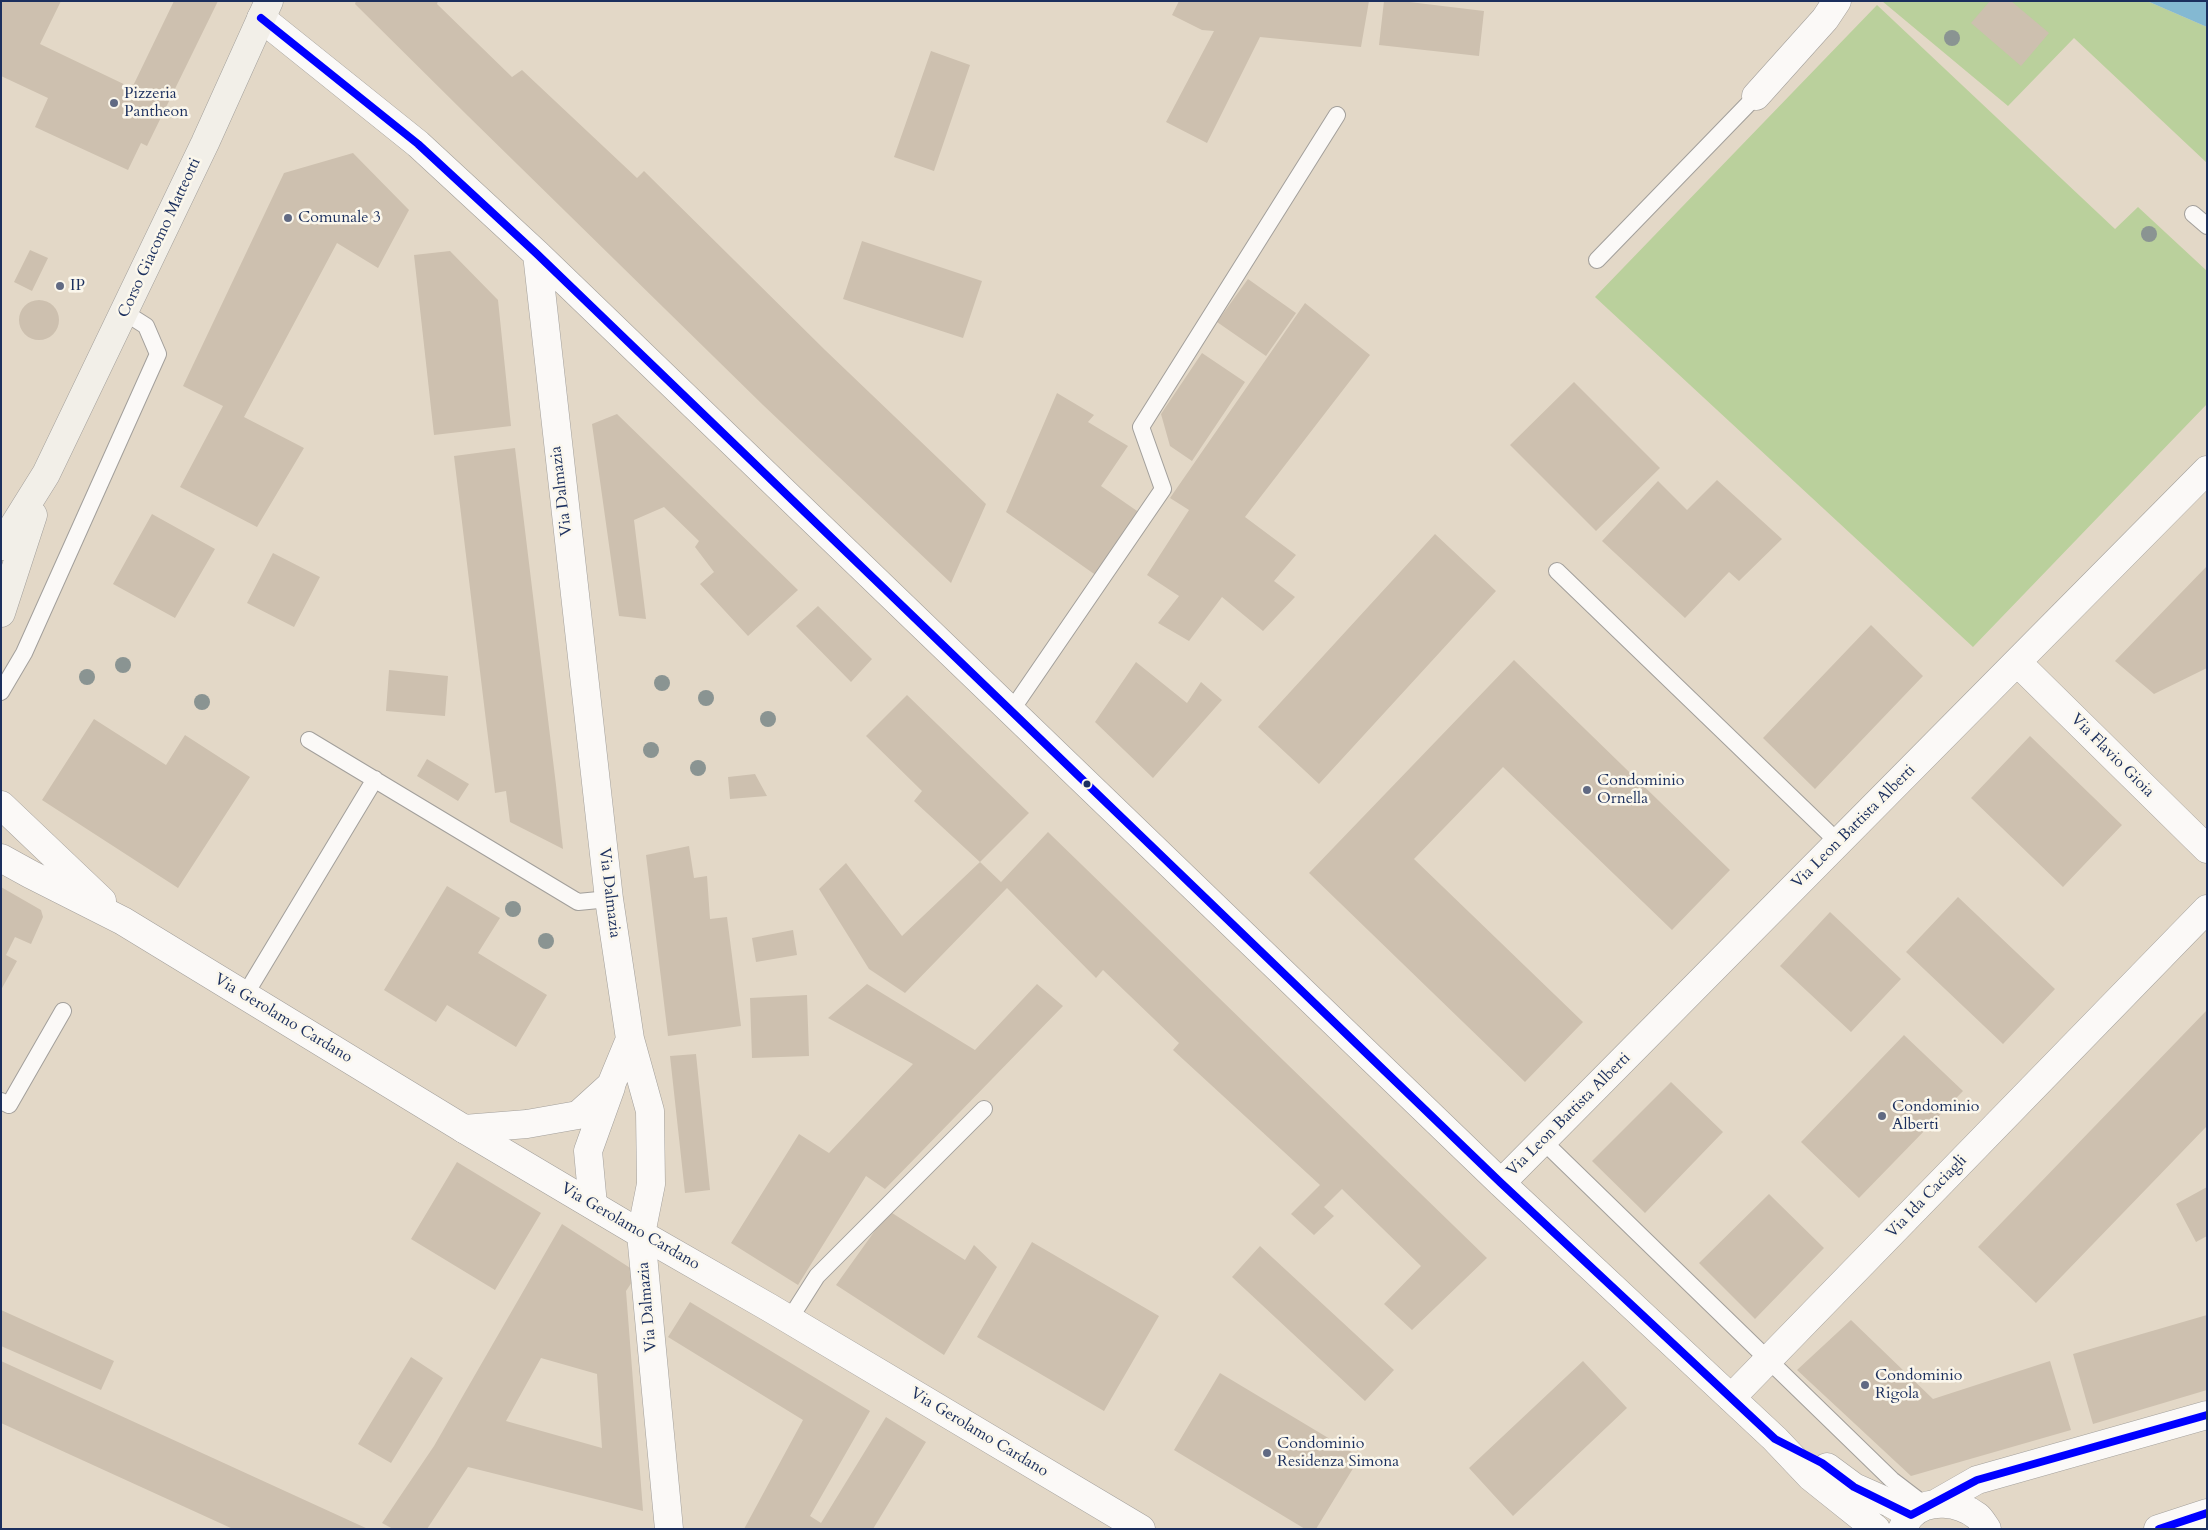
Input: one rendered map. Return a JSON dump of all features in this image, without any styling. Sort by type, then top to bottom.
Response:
[{"type":"main road","name":"Corso Giacomo Matteotti","points":[[1,546],[46,474],[265,10]]},
{"type":"main road","name":"Corso Giacomo Matteotti","points":[[1,613],[46,474]]},
{"type":"street","points":[[1756,96],[1825,19],[1837,1]]},
{"type":"street","points":[[265,10],[418,144],[536,254],[1501,1183],[1775,1439],[1811,1477],[1876,1529]]},
{"type":"street","name":"Via Dalmazia","points":[[536,254],[609,899],[630,1039],[650,1111],[652,1184],[640,1234],[669,1529]]},
{"type":"street","name":"Via Leon Battista Alberti","points":[[1501,1183],[2207,470]]},
{"type":"street","name":"Via Flavio Gioia","points":[[2017,662],[2207,850]]},
{"type":"street","name":"Via Gerolamo Cardano","points":[[1,805],[123,921]]},
{"type":"street","name":"Via Gerolamo Cardano","points":[[1,858],[123,921],[464,1129],[1140,1529]]},
{"type":"street","name":"Via Ida Caciagli","points":[[1731,1398],[2207,909]]},
{"type":"street","points":[[593,1206],[588,1151],[611,1085],[630,1039]]},
{"type":"street","points":[[464,1129],[527,1124],[578,1114],[611,1085]]},
{"type":"street","points":[[1918,1514],[1977,1480],[2207,1414]]},
{"type":"street","points":[[1775,1439],[1822,1463],[1854,1487],[1890,1503],[1918,1514],[1958,1505],[1979,1517],[1987,1529]]},
{"type":"street","points":[[2158,1529],[2207,1514]]},
{"type":"lane","points":[[1597,260],[1756,96]]},
{"type":"lane","points":[[1011,712],[1163,489],[1141,427],[1337,115]]},
{"type":"lane","points":[[2193,214],[2207,226]]},
{"type":"lane","points":[[1,692],[24,653],[158,354],[146,326],[124,312]]},
{"type":"lane","points":[[1557,571],[1839,843]]},
{"type":"lane","points":[[309,740],[578,902],[609,899]]},
{"type":"lane","points":[[245,995],[375,779]]},
{"type":"lane","points":[[1,1101],[10,1105],[63,1010]]},
{"type":"lane","points":[[789,1320],[817,1276],[984,1109]]},
{"type":"lane","points":[[1543,1141],[1892,1480],[1918,1514]]},
{"type":"green space","points":[[1882,1],[2147,1],[2207,27],[2207,163],[2074,38],[2008,106]]},
{"type":"green space","points":[[1877,5],[2115,229],[2138,207],[2207,271],[2207,404],[1973,647],[1595,297]]},
{"type":"water","points":[[2147,1],[2207,1],[2207,27]]},
{"type":"building","points":[[1,1],[61,1],[40,44],[132,88],[174,1],[218,1],[147,146],[141,143],[128,170],[35,127],[48,98],[1,76]]},
{"type":"building","points":[[356,1],[438,1],[437,4],[512,77],[522,70],[637,178],[644,171],[825,350],[986,504],[951,583],[763,405],[355,4]]},
{"type":"building","points":[[1179,1],[1369,1],[1361,47],[1260,37],[1207,143],[1166,122],[1214,31],[1202,30],[1172,15]]},
{"type":"building","points":[[1384,1],[1401,1],[1484,11],[1479,56],[1379,45]]},
{"type":"building","points":[[1990,1],[2011,1],[2049,33],[2021,66],[1971,23]]},
{"type":"building","points":[[931,51],[970,65],[934,171],[894,157]]},
{"type":"building","points":[[353,153],[409,210],[378,268],[337,243],[244,417],[304,448],[257,527],[180,487],[223,406],[183,386],[284,173]]},
{"type":"building","points":[[862,241],[982,281],[963,338],[843,299]]},
{"type":"building","points":[[30,250],[48,258],[32,291],[14,282]]},
{"type":"building","points":[[450,251],[498,300],[511,426],[434,435],[414,255]]},
{"type":"building","points":[[1248,279],[1296,313],[1266,356],[1217,322]]},
{"type":"building","points":[[43,300],[50,303],[56,309],[59,320],[58,328],[50,337],[43,340],[35,340],[28,337],[20,328],[19,316],[22,309],[31,301]]},
{"type":"building","points":[[1305,303],[1370,355],[1245,517],[1296,555],[1274,581],[1295,597],[1263,631],[1222,597],[1189,641],[1158,623],[1179,596],[1147,575],[1189,510],[1170,498]]},
{"type":"building","points":[[1202,353],[1245,382],[1192,461],[1170,446],[1161,414]]},
{"type":"building","points":[[1574,382],[1660,468],[1596,531],[1510,445]]},
{"type":"building","points":[[1057,393],[1094,415],[1088,422],[1128,446],[1101,486],[1140,513],[1097,576],[1006,512]]},
{"type":"building","points":[[617,414],[798,590],[748,636],[700,584],[714,572],[695,547],[699,541],[664,507],[634,520],[646,619],[619,616],[592,424]]},
{"type":"building","points":[[515,448],[563,849],[510,822],[506,791],[495,793],[454,456]]},
{"type":"building","points":[[1717,480],[1782,539],[1739,581],[1729,572],[1685,618],[1602,541],[1658,481],[1687,510]]},
{"type":"building","points":[[152,514],[215,549],[175,618],[113,584]]},
{"type":"building","points":[[1435,534],[1496,591],[1319,784],[1258,727]]},
{"type":"building","points":[[273,553],[320,577],[294,627],[247,603]]},
{"type":"building","points":[[2207,566],[2207,668],[2154,694],[2115,661]]},
{"type":"building","points":[[818,606],[872,659],[851,682],[796,626]]},
{"type":"building","points":[[1871,625],[1923,676],[1815,789],[1763,738]]},
{"type":"building","points":[[1514,660],[1730,870],[1672,930],[1503,767],[1414,859],[1583,1022],[1525,1082],[1309,873]]},
{"type":"building","points":[[1136,662],[1187,703],[1201,682],[1222,700],[1153,778],[1095,722]]},
{"type":"building","points":[[389,670],[448,676],[445,716],[386,711]]},
{"type":"building","points":[[907,695],[1029,813],[980,862],[914,801],[922,791],[866,736]]},
{"type":"building","points":[[94,719],[166,765],[185,735],[250,777],[178,888],[42,800]]},
{"type":"building","points":[[2030,736],[2122,825],[2063,887],[1971,798]]},
{"type":"building","points":[[427,759],[469,784],[458,801],[417,776]]},
{"type":"building","points":[[755,774],[767,796],[730,799],[728,777]]},
{"type":"building","points":[[1048,832],[1487,1258],[1412,1330],[1384,1304],[1421,1266],[1342,1189],[1324,1207],[1334,1216],[1314,1235],[1291,1214],[1320,1185],[1173,1050],[1179,1043],[1103,970],[1096,978],[1007,888],[905,993],[869,969],[819,889],[846,863],[902,936],[980,862],[1001,882]]},
{"type":"building","points":[[689,846],[694,878],[707,876],[710,919],[727,917],[741,1026],[668,1036],[646,855]]},
{"type":"building","points":[[447,886],[500,918],[478,953],[547,995],[516,1047],[447,1005],[436,1022],[384,990]]},
{"type":"building","points":[[1,887],[41,910],[43,917],[31,944],[15,937],[6,955],[17,961],[1,990]]},
{"type":"building","points":[[1958,897],[2055,989],[2003,1044],[1906,952]]},
{"type":"building","points":[[1830,912],[1901,979],[1851,1032],[1780,966]]},
{"type":"building","points":[[793,930],[797,955],[756,962],[752,938]]},
{"type":"building","points":[[867,984],[975,1050],[1037,984],[1063,1006],[885,1189],[866,1176],[798,1285],[731,1243],[799,1134],[829,1153],[913,1064],[828,1018]]},
{"type":"building","points":[[807,995],[809,1056],[752,1058],[750,998]]},
{"type":"building","points":[[2207,1010],[2207,1126],[2036,1303],[1978,1247]]},
{"type":"building","name":"Condominio Alberti","points":[[1904,1035],[1963,1091],[1859,1198],[1801,1142]]},
{"type":"building","points":[[696,1054],[710,1190],[685,1193],[670,1056]]},
{"type":"building","points":[[1671,1082],[1723,1132],[1645,1213],[1592,1161]]},
{"type":"building","points":[[457,1162],[541,1213],[495,1290],[411,1239]]},
{"type":"building","points":[[2207,1187],[2207,1236],[2196,1242],[2176,1204]]},
{"type":"building","points":[[1769,1194],[1824,1248],[1755,1319],[1699,1263]]},
{"type":"building","points":[[889,1211],[965,1260],[974,1245],[997,1267],[944,1355],[836,1285]]},
{"type":"building","points":[[562,1224],[638,1273],[626,1291],[643,1511],[468,1467],[427,1529],[393,1529],[382,1523],[434,1446]],"holes":[[[541,1358],[597,1374],[602,1448],[506,1421]]]},
{"type":"building","points":[[1032,1242],[1159,1316],[1104,1411],[977,1337]]},
{"type":"building","points":[[1260,1246],[1394,1370],[1365,1401],[1232,1277]]},
{"type":"building","points":[[690,1302],[870,1411],[810,1516],[821,1523],[886,1417],[926,1442],[873,1529],[744,1529],[803,1420],[668,1337]]},
{"type":"building","points":[[1,1310],[114,1361],[101,1390],[1,1346]]},
{"type":"building","points":[[2207,1315],[2207,1390],[2093,1424],[2073,1354]]},
{"type":"building","name":"Condominio Rigola","points":[[1851,1320],[1933,1399],[2050,1361],[2071,1430],[1911,1476],[1797,1370]]},
{"type":"building","points":[[411,1357],[443,1378],[391,1463],[358,1444]]},
{"type":"building","points":[[1,1361],[368,1529],[233,1529],[1,1423]]},
{"type":"building","points":[[1583,1361],[1627,1408],[1513,1516],[1469,1468]]},
{"type":"building","name":"Condominio Residenza Simona","points":[[1220,1373],[1360,1457],[1316,1529],[1305,1529],[1174,1450]]},
{"type":"transit line","points":[[261,18],[418,144],[537,254],[1501,1183],[1775,1439],[1822,1463],[1854,1487],[1911,1515],[1977,1480],[2207,1415]]},
{"type":"transit line","points":[[2159,1529],[2207,1513]]},
{"type":"place","name":"Pizzeria Pantheon","points":[[114,103]]},
{"type":"place","name":"Comunale 3","points":[[288,218]]},
{"type":"place","name":"IP","points":[[60,286]]},
{"type":"place","name":"Condominio Ornella","points":[[1587,790]]},
{"type":"place","name":"Condominio Alberti","points":[[1882,1116]]},
{"type":"place","name":"Condominio Rigola","points":[[1865,1385]]},
{"type":"place","name":"Condominio Residenza Simona","points":[[1267,1453]]}]
